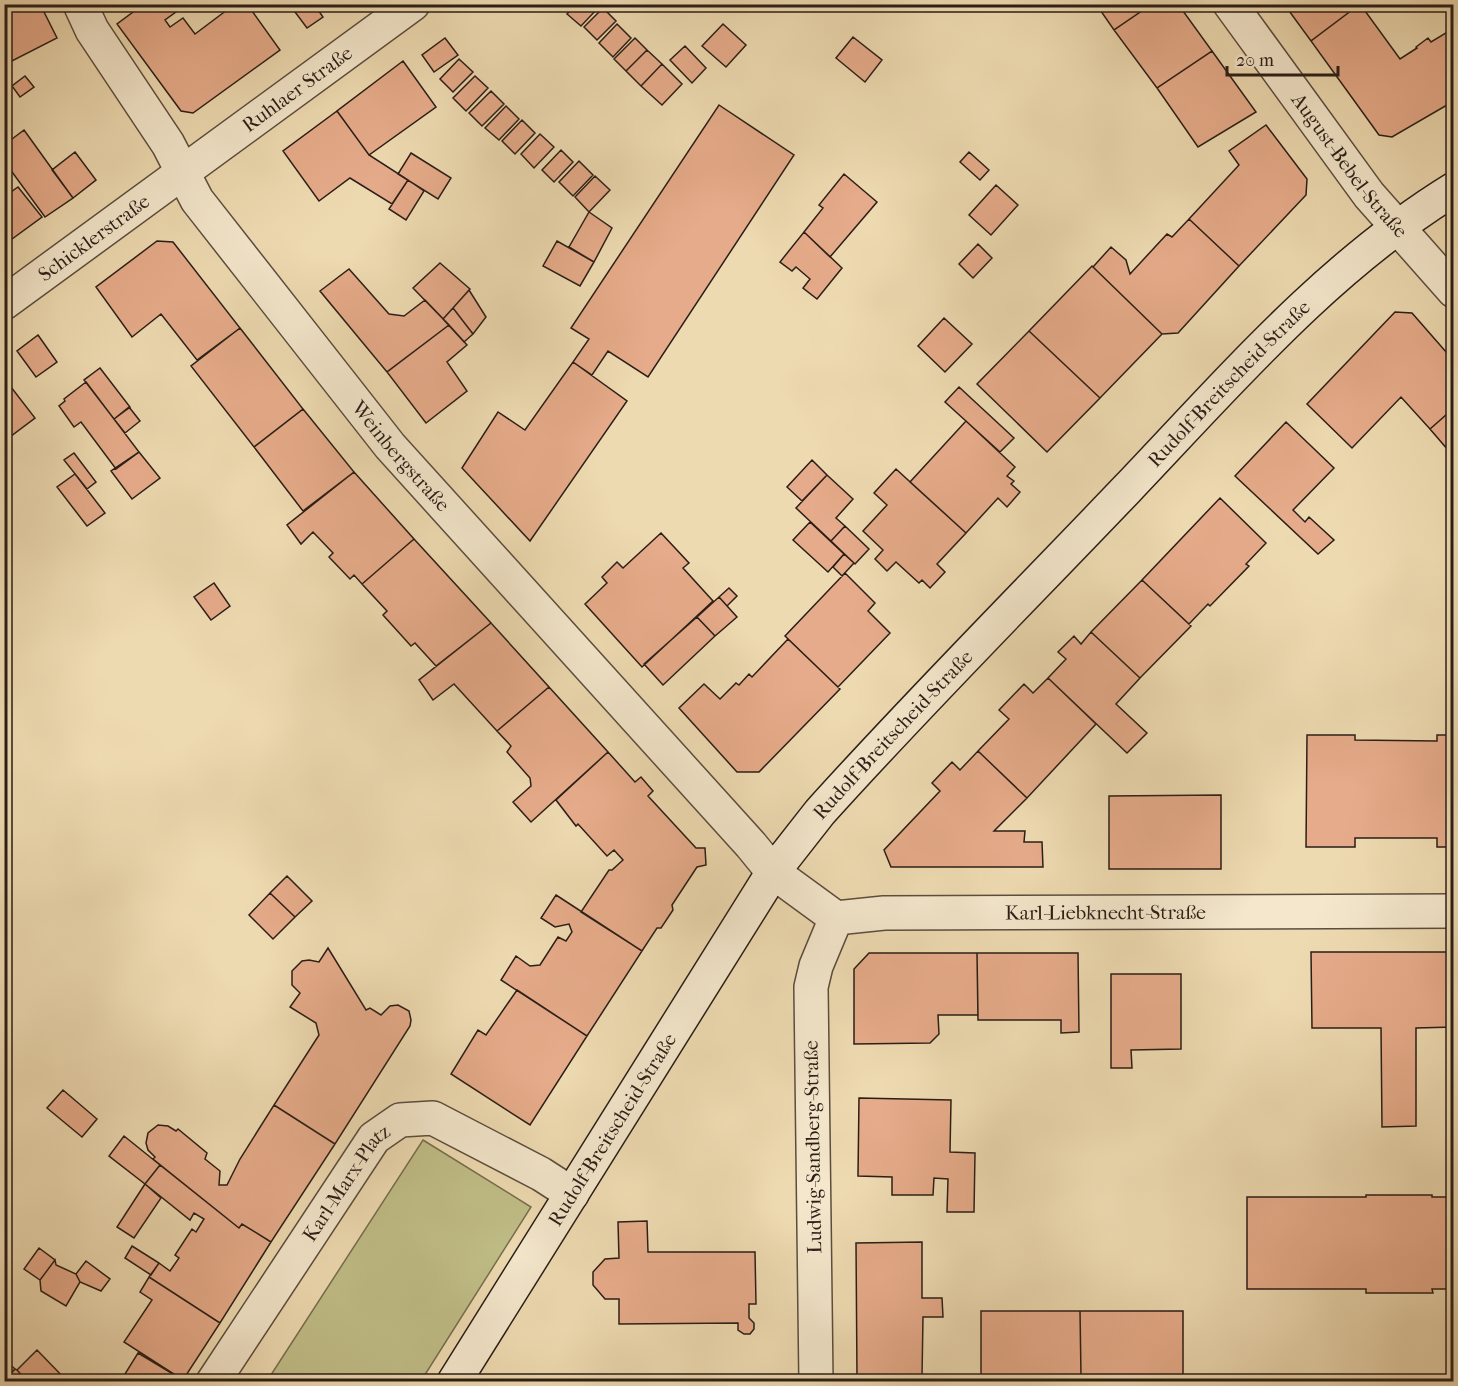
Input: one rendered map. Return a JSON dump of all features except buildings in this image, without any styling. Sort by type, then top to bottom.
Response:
[{"type":"street","name":"Weinbergstraße","points":[[80,4],[92,30],[168,144],[197,200],[390,446],[752,845],[773,872]]},
{"type":"street","name":"Ruhlaer Straße","points":[[182,174],[413,4]]},
{"type":"street","name":"August-Bebel-Straße","points":[[1230,4],[1370,195],[1454,291]]},
{"type":"street","name":"Schicklerstraße","points":[[4,303],[182,174]]},
{"type":"street","name":"Rudolf-Breitscheid-Straße","points":[[454,1382],[773,872],[834,796],[1245,365],[1342,270],[1397,227],[1454,189]]},
{"type":"street","points":[[773,872],[836,918]]},
{"type":"street","name":"Karl-Liebknecht-Straße","points":[[836,918],[884,913],[1454,911]]},
{"type":"street","name":"Ludwig-Sandberg-Straße","points":[[816,1382],[812,987],[816,966],[836,918]]},
{"type":"street","name":"Karl-Marx-Platz","points":[[213,1382],[374,1138],[400,1120],[433,1119],[541,1174],[572,1194]]},
{"type":"shaded area","points":[[423,1140],[531,1207],[421,1381],[267,1381]]}]
